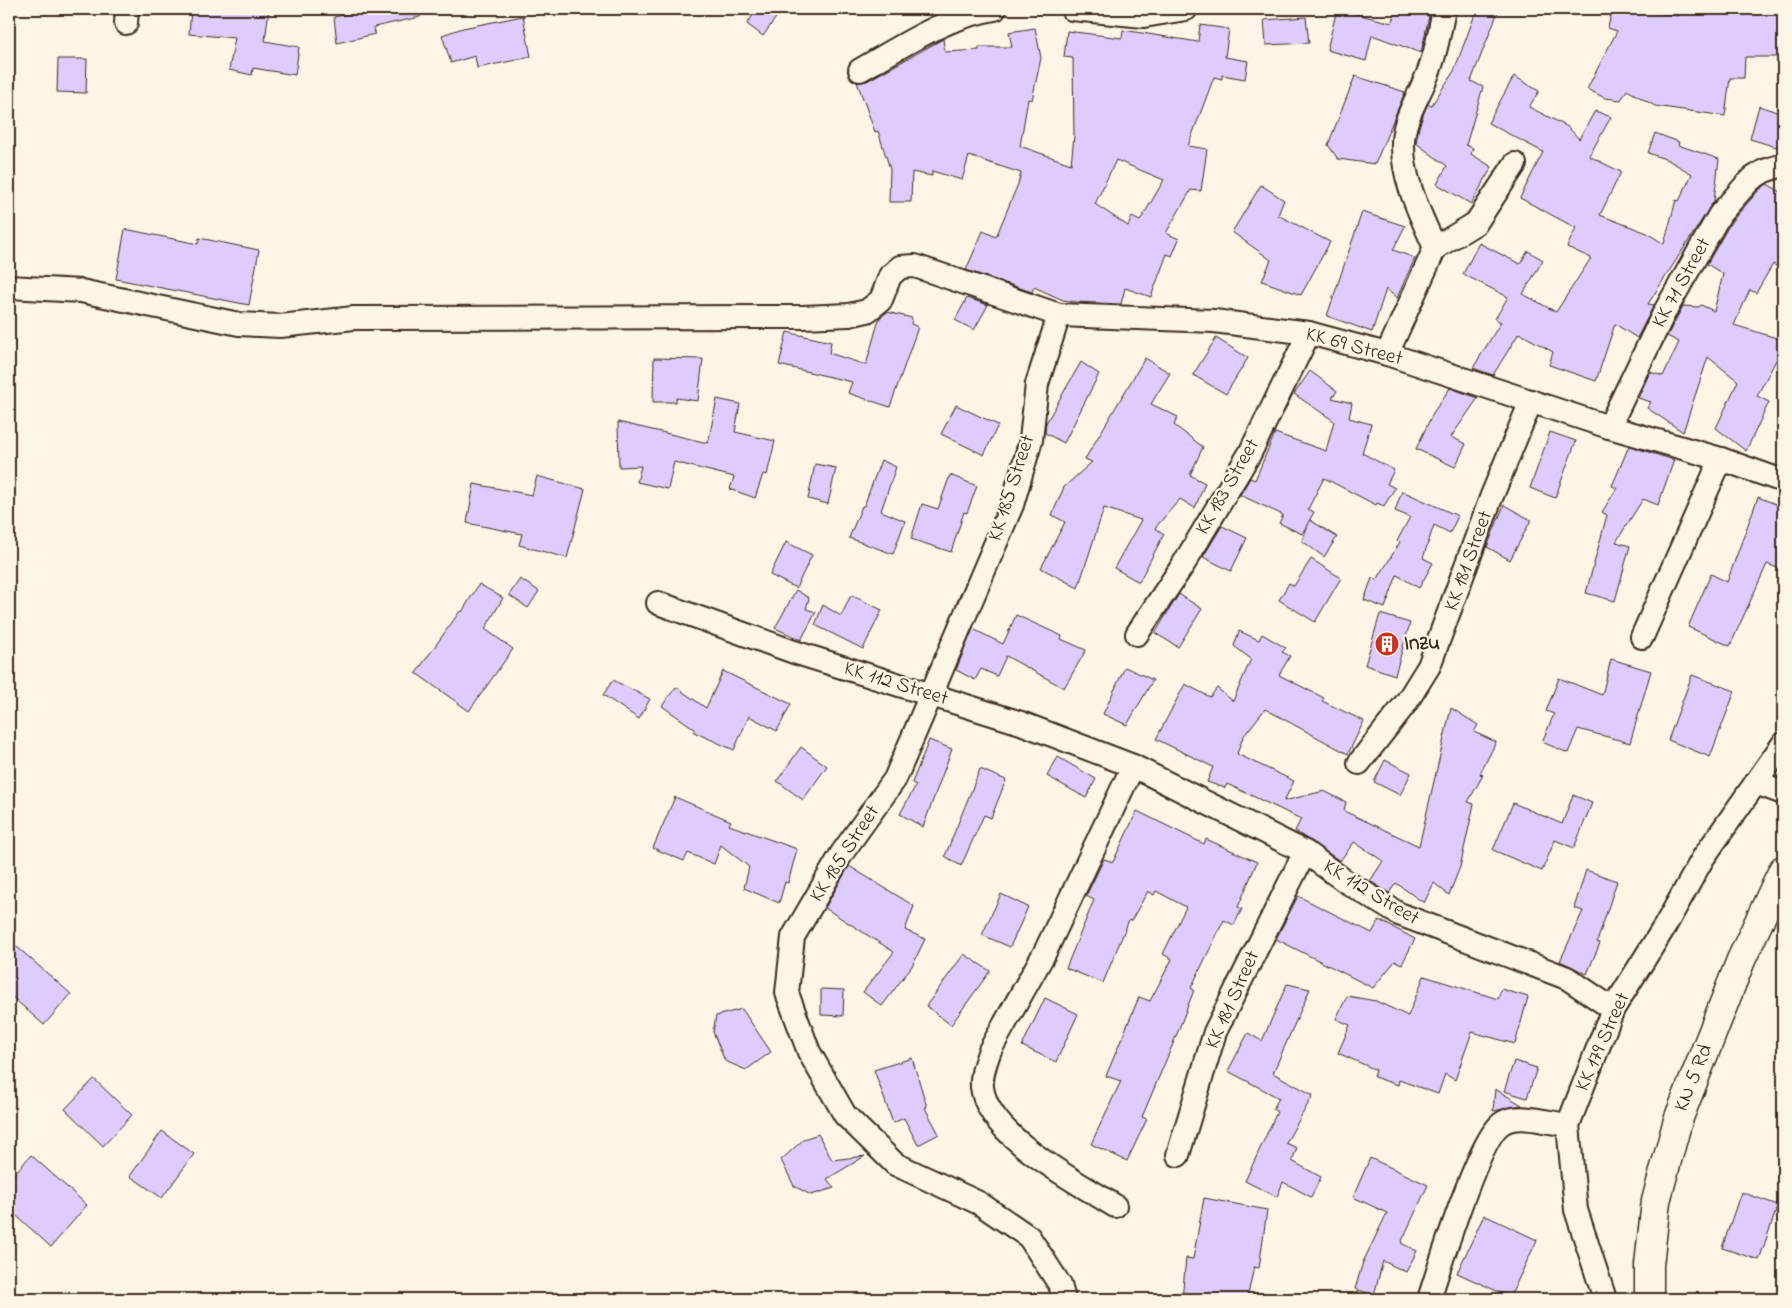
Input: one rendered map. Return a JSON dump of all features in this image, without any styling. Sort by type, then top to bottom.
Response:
[{"type":"main road","name":"KN 5 Rd","points":[[1649,1299],[1649,1265],[1656,1201],[1678,1120],[1741,960],[1783,870]]},
{"type":"street","points":[[860,70],[943,23],[971,13],[995,9]]},
{"type":"street","points":[[1072,9],[1144,16],[1186,9]]},
{"type":"street","points":[[1435,248],[1410,188],[1404,168],[1402,142],[1407,122],[1430,69],[1444,9]]},
{"type":"street","points":[[1386,354],[1435,248],[1476,223],[1515,164]]},
{"type":"street","name":"KK 71 Street","points":[[1609,427],[1664,313],[1720,214],[1750,180],[1764,171],[1783,165]]},
{"type":"street","name":"KK 69 Street","points":[[9,287],[81,291],[239,324],[280,326],[354,318],[803,317],[849,315],[867,311],[881,300],[890,276],[900,267],[915,266],[1058,315],[1214,322],[1310,333],[1386,354],[1609,427],[1721,459],[1783,481]]},
{"type":"street","name":"KK 185 Street","points":[[1058,315],[1037,384],[1031,440],[1012,505],[895,779],[842,853],[793,937],[788,993],[810,1052],[845,1115],[895,1164],[979,1204],[1029,1237],[1060,1285],[1064,1299]]},
{"type":"street","name":"KK 183 Street","points":[[1136,634],[1183,565],[1250,453],[1310,333]]},
{"type":"street","name":"KK 181 Street","points":[[1358,763],[1406,703],[1429,666],[1491,498],[1532,401]]},
{"type":"street","points":[[1642,637],[1721,459]]},
{"type":"street","name":"KK 112 Street","points":[[658,603],[794,652],[1021,723],[1134,766],[1305,852],[1345,881],[1399,914],[1567,978],[1613,1009]]},
{"type":"street","name":"KK 179 Street","points":[[1568,1125],[1613,1009],[1665,926],[1703,858],[1783,744]]},
{"type":"street","points":[[1115,1206],[1026,1149],[1005,1130],[982,1089],[982,1072],[990,1050],[1045,952],[1134,766]]},
{"type":"street","points":[[1756,783],[1783,793]]},
{"type":"street","name":"KK 181 Street","points":[[1178,1155],[1215,1032],[1305,852]]},
{"type":"street","points":[[1429,1299],[1452,1227],[1490,1136],[1503,1122],[1518,1118],[1568,1125],[1576,1210],[1605,1299]]},
{"type":"building","points":[[191,9],[269,9],[265,41],[299,47],[295,75],[253,68],[252,75],[229,70],[235,38],[189,34]]},
{"type":"building","points":[[371,9],[419,9],[420,17],[374,27],[375,34],[337,43],[334,17]]},
{"type":"building","points":[[757,9],[782,9],[763,36],[747,24]]},
{"type":"building","points":[[1337,9],[1392,23],[1397,9],[1410,9],[1429,16],[1421,53],[1372,35],[1366,61],[1327,50]]},
{"type":"building","points":[[1477,9],[1499,9],[1471,81],[1483,87],[1466,145],[1473,148],[1471,154],[1492,167],[1471,204],[1437,184],[1447,166],[1416,143],[1425,110],[1428,104],[1431,106],[1454,71]]},
{"type":"building","points":[[1612,9],[1632,9],[1679,16],[1681,9],[1740,9],[1739,12],[1783,13],[1783,57],[1745,57],[1744,78],[1730,78],[1725,116],[1655,106],[1627,90],[1621,100],[1605,98],[1587,89],[1617,31],[1608,28]]},
{"type":"building","points":[[523,16],[531,57],[477,68],[475,56],[451,63],[442,35],[463,28]]},
{"type":"building","points":[[1306,17],[1309,43],[1266,45],[1264,20]]},
{"type":"building","points":[[1200,25],[1229,29],[1225,57],[1248,61],[1245,79],[1222,75],[1222,79],[1214,77],[1188,146],[1207,149],[1201,191],[1191,190],[1166,233],[1179,239],[1172,256],[1167,254],[1151,297],[1125,288],[1121,304],[1075,302],[1063,300],[1034,287],[1032,292],[966,270],[983,231],[996,237],[1021,173],[969,156],[962,180],[932,171],[932,176],[912,172],[911,202],[889,202],[890,169],[878,131],[875,132],[857,82],[867,81],[943,39],[945,52],[979,50],[979,47],[1012,47],[1009,32],[1035,28],[1041,58],[1032,100],[1028,99],[1020,146],[1071,164],[1074,136],[1073,58],[1064,57],[1067,31],[1122,38],[1123,30],[1198,42]],"holes":[[[1116,160],[1164,180],[1140,221],[1132,217],[1128,226],[1095,204]]]},
{"type":"building","points":[[58,59],[87,59],[86,93],[57,92]]},
{"type":"building","points":[[1355,76],[1405,92],[1375,164],[1338,159],[1328,145]]},
{"type":"building","points":[[1514,76],[1539,91],[1529,107],[1568,127],[1579,139],[1595,111],[1611,117],[1589,156],[1621,172],[1600,215],[1647,233],[1664,244],[1676,200],[1679,201],[1692,174],[1668,160],[1648,153],[1655,133],[1679,142],[1678,145],[1719,159],[1714,201],[1648,304],[1654,305],[1637,338],[1615,324],[1596,381],[1549,365],[1553,352],[1519,333],[1493,375],[1473,368],[1501,322],[1495,319],[1508,297],[1463,274],[1479,243],[1520,264],[1528,251],[1543,260],[1523,294],[1556,312],[1591,258],[1567,247],[1576,228],[1520,198],[1543,152],[1488,123]]},
{"type":"building","points":[[1759,106],[1783,114],[1783,149],[1750,139]]},
{"type":"building","points":[[1767,184],[1783,193],[1783,270],[1773,264],[1756,293],[1750,290],[1734,325],[1783,340],[1783,347],[1757,396],[1769,402],[1746,451],[1716,428],[1738,381],[1708,357],[1683,432],[1647,408],[1651,402],[1638,398],[1650,372],[1663,376],[1679,342],[1667,336],[1683,306],[1699,307],[1701,305],[1714,311],[1723,274],[1707,264],[1731,222],[1759,190]]},
{"type":"building","points":[[1261,185],[1284,200],[1278,215],[1330,242],[1301,295],[1262,281],[1271,260],[1232,232]]},
{"type":"building","points":[[1362,212],[1405,226],[1393,250],[1415,258],[1397,298],[1386,289],[1372,332],[1327,316]]},
{"type":"building","points":[[125,229],[198,244],[199,238],[259,250],[249,305],[116,279]]},
{"type":"building","points":[[967,298],[988,305],[974,330],[955,320]]},
{"type":"building","points":[[887,312],[912,318],[911,324],[918,327],[890,407],[848,393],[852,382],[779,365],[787,332],[831,342],[829,353],[866,365],[879,319]]},
{"type":"building","points":[[1216,338],[1248,358],[1226,394],[1193,375]]},
{"type":"building","points":[[654,358],[703,359],[698,401],[676,398],[676,402],[653,402]]},
{"type":"building","points":[[1145,358],[1170,373],[1151,404],[1178,417],[1174,425],[1203,447],[1190,475],[1205,483],[1195,508],[1180,499],[1155,528],[1164,534],[1139,582],[1114,568],[1141,520],[1104,508],[1078,588],[1041,568],[1065,522],[1052,515],[1064,487],[1092,462],[1085,459]]},
{"type":"building","points":[[1081,362],[1099,374],[1064,443],[1045,433],[1046,423]]},
{"type":"building","points":[[1310,371],[1337,391],[1332,398],[1352,403],[1349,418],[1371,424],[1362,453],[1394,470],[1387,484],[1395,488],[1384,506],[1377,503],[1376,505],[1324,478],[1308,509],[1314,512],[1302,534],[1279,523],[1283,515],[1240,495],[1250,478],[1255,480],[1275,433],[1326,451],[1334,421],[1294,394]]},
{"type":"building","points":[[1450,388],[1478,398],[1451,437],[1466,444],[1455,467],[1416,449],[1433,413]]},
{"type":"building","points":[[717,399],[740,404],[735,432],[775,441],[767,475],[763,474],[755,498],[730,489],[734,477],[674,462],[668,489],[637,482],[641,466],[619,467],[618,422],[708,443]]},
{"type":"building","points":[[956,405],[998,425],[984,455],[941,434]]},
{"type":"building","points":[[1550,432],[1576,441],[1555,498],[1530,488]]},
{"type":"building","points":[[1629,446],[1674,460],[1658,505],[1643,499],[1616,542],[1630,546],[1615,601],[1586,593],[1607,515],[1602,512],[1617,488],[1612,486]]},
{"type":"building","points":[[881,460],[896,467],[881,511],[905,521],[893,554],[849,538],[862,506],[864,506]]},
{"type":"building","points":[[815,464],[836,468],[828,504],[808,499]]},
{"type":"building","points":[[950,475],[977,486],[967,513],[964,512],[951,552],[911,539],[922,504],[938,509]]},
{"type":"building","points":[[537,476],[585,489],[567,558],[519,545],[522,534],[467,523],[474,484],[532,495]]},
{"type":"building","points":[[1402,491],[1458,516],[1450,533],[1434,525],[1423,558],[1433,563],[1419,588],[1397,575],[1385,608],[1364,600],[1372,578],[1377,580],[1400,542],[1397,541],[1410,517],[1395,511]]},
{"type":"building","points":[[1758,497],[1783,507],[1783,570],[1767,564],[1730,646],[1688,627],[1711,574],[1727,582]]},
{"type":"building","points":[[1504,505],[1531,520],[1510,560],[1487,547]]},
{"type":"building","points":[[1310,520],[1337,537],[1324,557],[1302,541]]},
{"type":"building","points":[[1222,526],[1247,538],[1231,571],[1203,557]]},
{"type":"building","points":[[786,542],[812,555],[796,588],[770,575]]},
{"type":"building","points":[[1311,559],[1341,578],[1315,622],[1279,600],[1289,583],[1294,586]]},
{"type":"building","points":[[520,579],[539,591],[528,608],[509,595]]},
{"type":"building","points":[[479,584],[503,598],[485,629],[513,649],[469,711],[416,673],[460,611],[462,612]]},
{"type":"building","points":[[796,590],[809,598],[806,609],[816,612],[801,640],[775,628]]},
{"type":"building","points":[[1179,594],[1202,609],[1178,647],[1155,633]]},
{"type":"building","points":[[851,595],[882,610],[863,649],[815,625],[823,605],[841,616]]},
{"type":"building","name":"Inzu","points":[[1380,614],[1410,623],[1395,675],[1365,665]]},
{"type":"building","points":[[1016,615],[1062,636],[1061,639],[1086,650],[1064,688],[1006,656],[997,676],[981,669],[975,680],[956,670],[973,629],[1003,644]]},
{"type":"building","points":[[1239,631],[1259,640],[1262,634],[1286,648],[1282,652],[1290,656],[1279,675],[1324,698],[1322,701],[1364,721],[1348,754],[1265,709],[1243,737],[1237,754],[1294,781],[1284,801],[1324,791],[1346,802],[1344,811],[1419,846],[1451,708],[1478,725],[1474,732],[1496,742],[1480,774],[1483,775],[1468,802],[1474,804],[1460,867],[1449,895],[1434,883],[1424,903],[1396,883],[1389,893],[1370,881],[1383,861],[1354,842],[1340,861],[1295,831],[1301,819],[1227,784],[1225,788],[1207,782],[1213,767],[1156,739],[1185,684],[1210,697],[1217,688],[1233,701],[1251,659],[1234,646]]},
{"type":"building","points":[[1611,659],[1651,671],[1630,743],[1578,729],[1568,753],[1542,742],[1554,714],[1546,711],[1559,678],[1602,695]]},
{"type":"building","points":[[1125,667],[1153,680],[1127,725],[1103,714]]},
{"type":"building","points":[[723,671],[791,704],[777,731],[749,716],[734,750],[694,732],[695,729],[662,706],[676,687],[706,708]]},
{"type":"building","points":[[1692,675],[1735,691],[1710,757],[1668,740]]},
{"type":"building","points":[[613,680],[650,699],[639,719],[603,695]]},
{"type":"building","points":[[929,740],[952,749],[923,827],[900,814],[916,785],[912,783]]},
{"type":"building","points":[[801,747],[827,766],[803,800],[777,781]]},
{"type":"building","points":[[1058,757],[1096,779],[1086,798],[1047,776]]},
{"type":"building","points":[[1385,760],[1411,773],[1400,795],[1374,782]]},
{"type":"building","points":[[980,769],[1006,780],[991,818],[984,815],[961,866],[945,856]]},
{"type":"building","points":[[1573,795],[1592,803],[1574,848],[1555,840],[1542,871],[1493,850],[1513,803],[1562,824]]},
{"type":"building","points":[[675,797],[731,821],[729,825],[797,849],[788,883],[785,882],[779,903],[744,888],[749,867],[721,845],[714,864],[688,853],[684,861],[653,848]]},
{"type":"building","points":[[1137,811],[1204,844],[1206,839],[1257,862],[1238,907],[1242,909],[1234,925],[1224,920],[1191,988],[1194,990],[1142,1117],[1147,1119],[1127,1161],[1091,1144],[1121,1081],[1106,1076],[1139,997],[1150,1001],[1172,959],[1163,954],[1186,907],[1156,891],[1154,895],[1148,891],[1131,921],[1129,920],[1103,983],[1066,968],[1094,900],[1086,896],[1104,859],[1113,862]]},
{"type":"building","points":[[849,866],[914,906],[905,930],[925,939],[912,966],[882,1006],[863,992],[894,952],[825,908]]},
{"type":"building","points":[[1586,870],[1617,881],[1597,942],[1600,943],[1587,974],[1560,961],[1583,911],[1574,908]]},
{"type":"building","points":[[1001,894],[1028,907],[1010,947],[982,935]]},
{"type":"building","points":[[1298,896],[1372,933],[1379,920],[1415,939],[1402,964],[1395,961],[1373,988],[1276,939]]},
{"type":"building","points":[[9,940],[71,994],[44,1025],[9,994]]},
{"type":"building","points":[[964,954],[990,971],[951,1025],[926,1006]]},
{"type":"building","points":[[1424,976],[1498,999],[1501,989],[1528,997],[1515,1044],[1472,1032],[1455,1080],[1445,1074],[1438,1094],[1399,1080],[1398,1085],[1374,1077],[1376,1070],[1338,1053],[1350,1025],[1336,1019],[1347,996],[1376,1001],[1408,1016]]},
{"type":"building","points":[[1287,984],[1310,989],[1273,1073],[1313,1095],[1286,1143],[1297,1148],[1292,1161],[1321,1177],[1311,1197],[1283,1182],[1277,1197],[1245,1181],[1277,1112],[1273,1109],[1279,1098],[1228,1071],[1248,1033],[1262,1041]]},
{"type":"building","points":[[821,989],[844,990],[843,1016],[821,1015]]},
{"type":"building","points":[[1045,998],[1078,1014],[1056,1062],[1022,1046]]},
{"type":"building","points":[[742,1009],[771,1052],[746,1070],[725,1061],[713,1032],[716,1016]]},
{"type":"building","points":[[912,1058],[927,1107],[925,1108],[939,1134],[918,1145],[904,1118],[893,1123],[874,1070]]},
{"type":"building","points":[[1514,1061],[1537,1068],[1527,1098],[1504,1091]]},
{"type":"building","points":[[94,1079],[132,1115],[103,1146],[65,1109]]},
{"type":"building","points":[[1495,1089],[1522,1105],[1493,1111]]},
{"type":"building","points":[[162,1131],[194,1154],[162,1198],[130,1176]]},
{"type":"building","points":[[818,1134],[832,1160],[865,1156],[827,1179],[834,1188],[811,1195],[794,1186],[781,1160],[804,1139]]},
{"type":"building","points":[[31,1155],[87,1205],[51,1247],[9,1209],[9,1180]]},
{"type":"building","points":[[1370,1158],[1428,1185],[1401,1243],[1417,1251],[1406,1272],[1383,1261],[1374,1295],[1355,1289],[1363,1262],[1387,1213],[1353,1197]]},
{"type":"building","points":[[1741,1192],[1778,1205],[1759,1260],[1722,1248]]},
{"type":"building","points":[[1204,1198],[1267,1210],[1259,1268],[1254,1267],[1247,1299],[1182,1299],[1186,1258],[1193,1259]]},
{"type":"building","points":[[1484,1215],[1537,1240],[1510,1297],[1457,1273]]},
{"type":"place","name":"Inzu","points":[[1387,644]]}]
